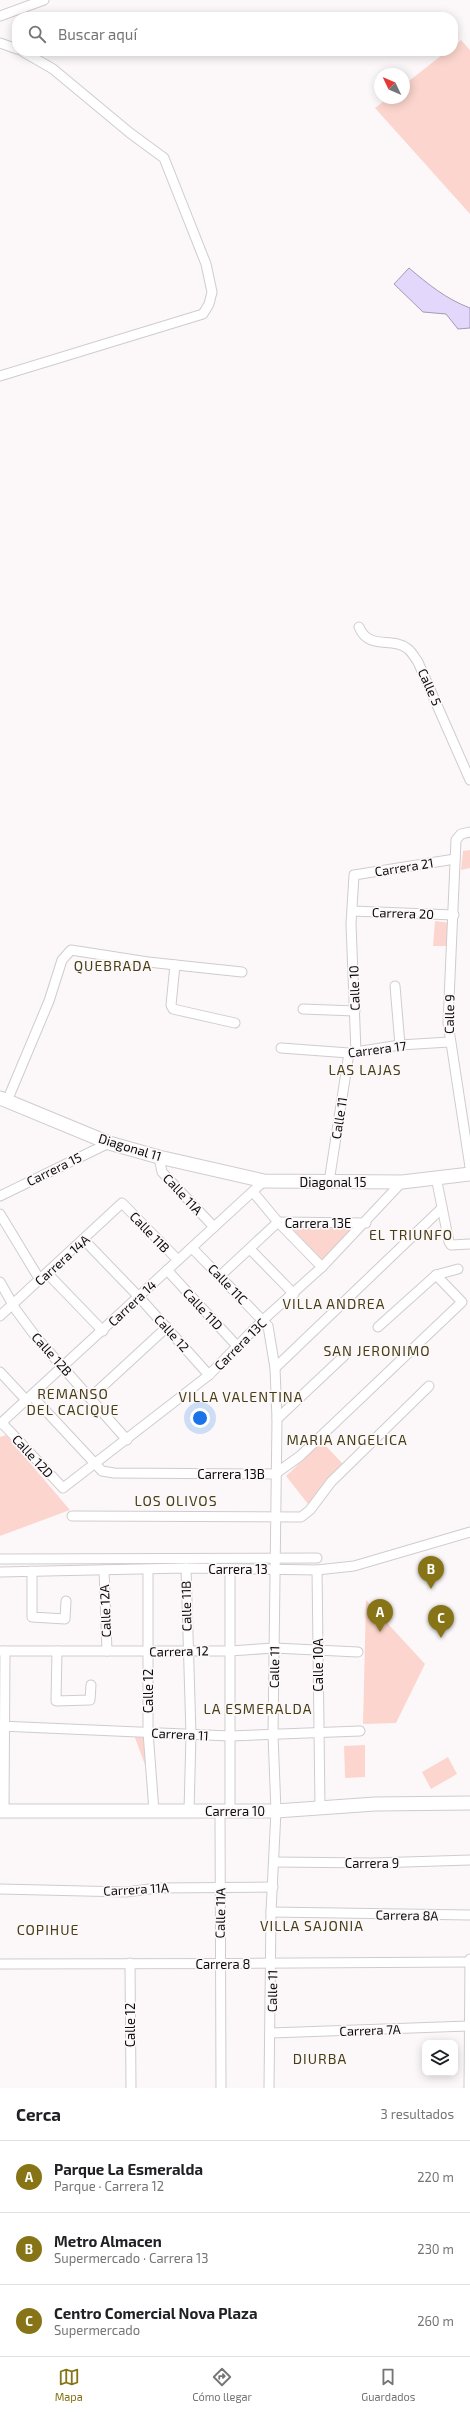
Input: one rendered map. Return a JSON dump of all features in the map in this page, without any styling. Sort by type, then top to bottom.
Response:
[{"type":"street","points":[[0,16],[44,0]]},
{"type":"street","points":[[0,43],[12,47]]},
{"type":"street","points":[[0,376],[203,314],[209,304],[212,292],[206,264],[164,158],[130,133],[53,69],[31,56]]},
{"type":"street","name":"Calle 5","points":[[359,627],[363,636],[371,640],[396,644],[407,648],[418,662],[470,780]]},
{"type":"street","name":"Calle 9","points":[[470,832],[458,836],[455,859],[454,915],[448,1023],[449,1042],[470,1167]]},
{"type":"street","name":"Carrera 21","points":[[354,875],[455,859]]},
{"type":"street","name":"Calle 10","points":[[352,1053],[355,1011],[350,924],[354,875]]},
{"type":"street","name":"Carrera 20","points":[[352,911],[454,915]]},
{"type":"street","points":[[3,1099],[49,1001],[62,960],[71,950],[174,965],[242,972]]},
{"type":"street","points":[[174,965],[171,1006],[173,1009],[235,1023]]},
{"type":"street","points":[[395,986],[400,1045]]},
{"type":"street","points":[[303,1009],[355,1011]]},
{"type":"street","name":"Carrera 17","points":[[281,1048],[352,1053],[400,1045],[449,1042]]},
{"type":"street","name":"Calle 11","points":[[329,1182],[352,1053]]},
{"type":"street","name":"Diagonal 11","points":[[3,1099],[109,1143],[159,1157],[264,1181]]},
{"type":"street","name":"Carrera 15","points":[[0,1196],[109,1143]]},
{"type":"street","name":"Calle 11A","points":[[159,1157],[162,1172],[214,1227]]},
{"type":"street","points":[[402,1182],[436,1176],[470,1174]]},
{"type":"street","points":[[436,1176],[449,1242],[454,1245],[470,1244]]},
{"type":"street","name":"Diagonal 15","points":[[264,1181],[402,1182]]},
{"type":"street","name":"Carrera 14","points":[[2,1424],[264,1181]]},
{"type":"street","name":"Carrera 13C","points":[[64,1488],[95,1462],[127,1440],[209,1375],[263,1320],[294,1294],[366,1223],[402,1182]]},
{"type":"street","points":[[253,1192],[278,1222],[322,1267]]},
{"type":"street","name":"Carrera 14A","points":[[0,1316],[84,1240],[122,1203]]},
{"type":"street","name":"Calle 11B","points":[[122,1203],[178,1260]]},
{"type":"street","points":[[275,1368],[442,1208]]},
{"type":"street","points":[[0,1214],[40,1280]]},
{"type":"street","name":"Carrera 13E","points":[[220,1276],[278,1222],[366,1223]]},
{"type":"street","name":"Calle 12","points":[[84,1240],[167,1327],[209,1375]]},
{"type":"street","name":"Calle 11C","points":[[192,1248],[263,1320]]},
{"type":"street","points":[[250,1249],[294,1294]]},
{"type":"street","points":[[378,1327],[436,1276],[458,1269]]},
{"type":"street","name":"Calle 11D","points":[[168,1270],[238,1347]]},
{"type":"street","points":[[47,1273],[102,1331]]},
{"type":"street","name":"Carrera 13B","points":[[0,1372],[30,1398],[95,1462],[102,1471],[114,1473],[275,1474],[300,1456],[462,1302],[436,1276]]},
{"type":"street","name":"Calle 12B","points":[[0,1282],[36,1337],[64,1366],[127,1440]]},
{"type":"street","name":"Calle 11","points":[[263,1320],[271,1337],[275,1368],[277,1419],[275,1474],[276,1517],[273,1735],[276,1811],[272,1912],[269,2088]]},
{"type":"street","points":[[91,1397],[167,1327]]},
{"type":"street","points":[[277,1419],[345,1355]]},
{"type":"street","points":[[72,1516],[301,1517],[310,1510],[331,1482],[429,1386]]},
{"type":"street","name":"Calle 12D","points":[[2,1424],[64,1488]]},
{"type":"street","name":"Carrera 13","points":[[0,1572],[186,1568],[230,1570],[317,1570],[354,1566],[470,1532]]},
{"type":"street","name":"Carrera 13","points":[[0,1559],[317,1558]]},
{"type":"street","name":"Calle 11B","points":[[186,1568],[187,1650],[191,1735],[189,1811]]},
{"type":"street","name":"Calle 12A","points":[[104,1570],[107,1651]]},
{"type":"street","name":"Calle 12","points":[[148,1570],[148,1732],[150,1780],[154,1811]]},
{"type":"street","name":"Calle 11A","points":[[221,2088],[220,1887],[230,1736],[230,1570]]},
{"type":"street","name":"Calle 10A","points":[[317,1570],[320,1808]]},
{"type":"street","points":[[32,1571],[32,1617],[65,1619],[66,1602]]},
{"type":"street","name":"Carrera 12","points":[[2,1651],[230,1651],[274,1648],[358,1652]]},
{"type":"street","points":[[2,1651],[2,1811]]},
{"type":"street","points":[[57,1651],[56,1701],[90,1700],[91,1685]]},
{"type":"street","name":"Carrera 11","points":[[3,1726],[230,1736],[318,1734],[360,1731]]},
{"type":"street","name":"Carrera 10","points":[[2,1811],[276,1811],[470,1803]]},
{"type":"street","name":"Carrera 9","points":[[274,1862],[373,1863],[470,1860]]},
{"type":"street","name":"Carrera 11A","points":[[0,1889],[126,1892],[158,1888],[273,1887]]},
{"type":"street","name":"Carrera 8A","points":[[272,1912],[470,1916]]},
{"type":"street","points":[[469,2088],[468,2026],[470,1959]]},
{"type":"street","name":"Carrera 8","points":[[0,1964],[130,1963],[220,1965],[470,1962]]},
{"type":"street","name":"Calle 12","points":[[130,1963],[130,2088]]},
{"type":"street","name":"Carrera 7A","points":[[271,2033],[468,2026]]},
{"type":"shaded area","points":[[461,40],[470,50],[470,214],[375,108],[380,104],[410,104],[410,80],[441,56],[458,56],[458,43]]},
{"type":"shaded area","points":[[409,268],[445,296],[470,308],[470,328],[458,329],[446,314],[423,312],[394,284]]},
{"type":"shaded area","points":[[470,850],[470,868],[461,870],[463,851]]},
{"type":"shaded area","points":[[435,921],[450,923],[448,946],[433,946]]},
{"type":"shaded area","points":[[290,1226],[356,1228],[321,1261]]},
{"type":"shaded area","points":[[6,1435],[70,1510],[0,1536],[0,1437]]},
{"type":"shaded area","points":[[322,1442],[343,1464],[308,1504],[286,1476]]},
{"type":"shaded area","points":[[366,1600],[425,1664],[396,1723],[363,1724]]},
{"type":"shaded area","points":[[134,1735],[146,1735],[145,1765]]},
{"type":"shaded area","points":[[365,1745],[365,1777],[345,1778],[344,1746]]},
{"type":"shaded area","points":[[448,1757],[457,1774],[431,1789],[422,1772]]},
{"type":"place","name":"Metro Almacen","points":[[431,1589]]},
{"type":"place","name":"Parque La Esmeralda","points":[[380,1632]]},
{"type":"place","name":"Centro Comercial Nova Plaza","points":[[441,1638]]},
{"type":"district","name":"QUEBRADA","points":[[113,966]]},
{"type":"district","name":"LAS LAJAS","points":[[365,1070]]},
{"type":"district","name":"EL TRIUNFO","points":[[411,1235]]},
{"type":"district","name":"VILLA ANDREA","points":[[334,1304]]},
{"type":"district","name":"SAN JERONIMO","points":[[377,1351]]},
{"type":"district","name":"VILLA VALENTINA","points":[[241,1397]]},
{"type":"district","name":"REMANSO DEL CACIQUE","points":[[73,1402]]},
{"type":"district","name":"MARIA ANGELICA","points":[[347,1440]]},
{"type":"district","name":"LOS OLIVOS","points":[[176,1501]]},
{"type":"district","name":"LA ESMERALDA","points":[[258,1709]]},
{"type":"district","name":"VILLA SAJONIA","points":[[312,1926]]},
{"type":"district","name":"COPIHUE","points":[[48,1930]]},
{"type":"district","name":"DIURBA","points":[[320,2059]]}]
